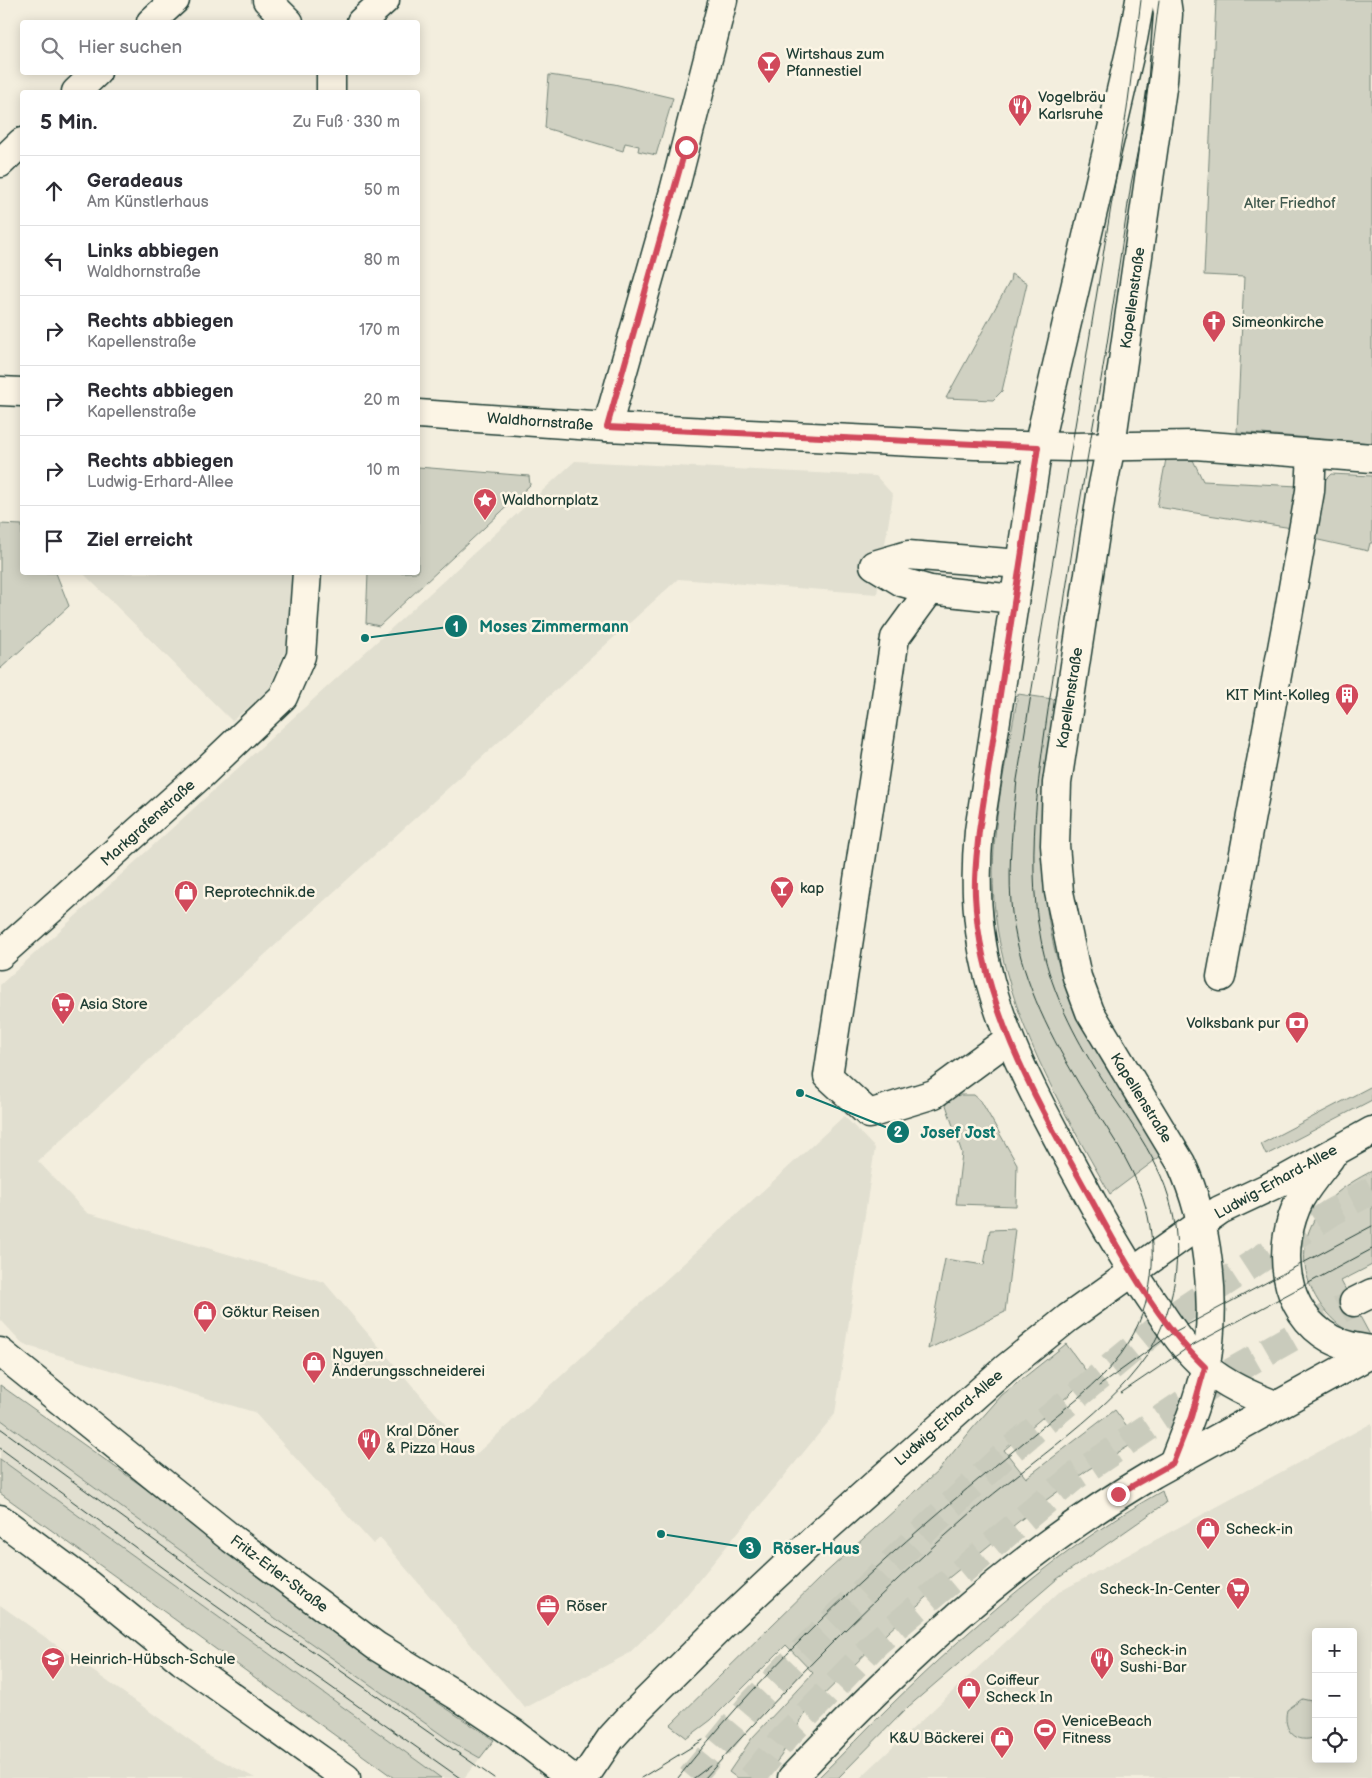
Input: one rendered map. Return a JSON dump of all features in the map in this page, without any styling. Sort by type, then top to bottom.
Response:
[{"type":"main road","points":[[153,20],[175,0]]},
{"type":"main road","points":[[267,0],[287,20]]},
{"type":"main road","points":[[363,20],[385,0]]},
{"type":"main road","points":[[607,427],[674,191],[724,0]]},
{"type":"main road","points":[[1140,0],[1127,67],[1038,447],[985,782],[978,839],[975,894],[978,922],[989,979],[1009,1039],[1054,1133],[1132,1272],[1186,1348],[1205,1367],[1227,1383],[1275,1405]]},
{"type":"main road","name":"Kapellenstraße","points":[[1166,0],[1168,14],[1163,81],[1111,445],[1101,494],[1056,783],[1055,844],[1059,892],[1077,977],[1090,1012],[1181,1162],[1191,1185],[1202,1224],[1210,1311],[1205,1367],[1191,1417],[1173,1463]]},
{"type":"main road","points":[[78,90],[94,75]]},
{"type":"main road","points":[[331,75],[331,90]]},
{"type":"main road","points":[[0,163],[20,144]]},
{"type":"main road","points":[[0,390],[20,392]]},
{"type":"main road","name":"Waldhornstraße","points":[[420,414],[607,427],[1038,447],[1111,445]]},
{"type":"main road","points":[[1111,445],[1195,445],[1372,458]]},
{"type":"main road","points":[[1221,977],[1290,606],[1310,491],[1312,454]]},
{"type":"main road","points":[[1014,599],[930,590],[902,582],[874,565],[908,555],[1020,564]]},
{"type":"main road","name":"Markgrafenstraße","points":[[0,955],[270,711],[290,686],[301,656],[307,575]]},
{"type":"main road","points":[[930,590],[895,638],[828,1076],[868,1114],[934,1094],[1009,1039]]},
{"type":"main road","name":"Ludwig-Erhard-Allee","points":[[584,1778],[612,1738],[632,1715],[823,1531],[1005,1369],[1068,1318],[1220,1210],[1282,1180],[1372,1132]]},
{"type":"main road","points":[[1337,1149],[1300,1199],[1289,1230],[1285,1255],[1286,1271],[1291,1292],[1301,1310],[1315,1325],[1330,1338],[1351,1347],[1372,1352]]},
{"type":"main road","name":"Fritz-Erler-Straße","points":[[0,1352],[232,1539],[376,1646],[508,1729],[572,1778]]},
{"type":"main road","points":[[792,1778],[849,1719],[916,1656],[1016,1568],[1103,1504],[1275,1405],[1372,1352]]},
{"type":"main road","points":[[0,1519],[89,1586],[182,1661],[346,1778]]},
{"type":"shaded area","points":[[575,461],[876,476],[893,495],[877,594],[678,579],[38,1161],[87,1213],[324,1282],[473,1457],[844,1116],[875,1148],[835,1414],[676,1608],[628,1654],[525,1708],[380,1538],[373,1544],[254,1412],[24,1345],[0,1319],[0,985]]},
{"type":"shaded area","points":[[85,575],[296,575],[292,635],[268,691],[232,721]]},
{"type":"shaded area","points":[[0,1419],[235,1590],[452,1742],[480,1758],[464,1778],[441,1778],[0,1459]]},
{"type":"shaded area","name":"Scheck-In-Center","points":[[1372,1423],[1372,1778],[860,1778],[1059,1592]]},
{"type":"shaded area","name":"Heinrich-Hübsch-Schule","points":[[0,1605],[211,1755],[255,1778],[0,1778]]},
{"type":"green space","name":"Alter Friedhof","points":[[1216,0],[1372,0],[1372,443],[1237,432],[1244,277],[1204,275]]},
{"type":"green space","points":[[549,75],[614,84],[673,98],[656,155],[638,151],[639,146],[625,143],[623,151],[545,128]]},
{"type":"green space","points":[[1011,274],[1027,283],[1002,391],[993,400],[946,398],[1010,281]]},
{"type":"green space","points":[[1166,459],[1193,460],[1203,481],[1298,486],[1292,528],[1157,507]]},
{"type":"green space","points":[[420,467],[529,476],[530,485],[379,626],[366,623],[368,575],[420,575]]},
{"type":"green space","points":[[1331,474],[1372,476],[1372,543],[1370,543],[1368,551],[1314,539],[1325,480]]},
{"type":"green space","points":[[0,524],[20,525],[20,575],[57,575],[69,606],[0,669]]},
{"type":"green space","points":[[1018,694],[1059,700],[1046,790],[1043,870],[1049,920],[1060,970],[1078,1016],[1096,1052],[1162,1155],[1110,1194],[1072,1127],[1038,1058],[1023,1023],[1001,950],[995,912],[993,885],[994,857],[999,802]]},
{"type":"green space","points":[[1372,1086],[1372,1100],[1266,1155],[1261,1144]]},
{"type":"green space","points":[[957,1095],[974,1095],[981,1101],[1017,1164],[1016,1206],[956,1204],[962,1153],[945,1102]]},
{"type":"green space","points":[[1372,1171],[1372,1265],[1341,1281],[1370,1335],[1362,1336],[1342,1328],[1322,1307],[1310,1286],[1305,1262],[1305,1249],[1311,1225],[1324,1205],[1341,1190]]},
{"type":"green space","points":[[1015,1229],[1005,1312],[928,1349],[945,1259],[984,1265],[990,1230]]},
{"type":"green space","points":[[1066,1344],[1089,1375],[1069,1395],[1004,1450],[1026,1478],[1115,1410],[1138,1441],[1089,1469],[1038,1506],[946,1580],[889,1631],[805,1713],[781,1756],[764,1778],[737,1778],[729,1772],[752,1738],[813,1673],[786,1645],[711,1720],[687,1738],[670,1725],[822,1576],[938,1471],[1002,1395]]},
{"type":"green space","points":[[0,1385],[156,1496],[381,1665],[494,1740],[480,1758],[452,1742],[235,1590],[0,1419]]},
{"type":"green space","points":[[0,1459],[441,1778],[394,1778],[0,1493]]},
{"type":"green space","points":[[1162,1491],[1166,1503],[1057,1579],[908,1707],[838,1778],[818,1778],[922,1675],[986,1617],[1054,1562],[1125,1513]]},
{"type":"green space","points":[[1302,1699],[1312,1701],[1312,1738],[1302,1739],[1292,1734],[1287,1724],[1287,1710]]},
{"type":"tunnel","points":[[691,1778],[752,1704],[795,1659],[929,1526],[1008,1452],[1169,1319],[1332,1212],[1372,1190]]},
{"type":"tunnel","points":[[752,1778],[787,1735],[877,1642],[1074,1477],[1226,1375],[1354,1302]]},
{"type":"tram line","points":[[678,1778],[770,1671],[837,1605],[906,1541],[1080,1396],[1112,1366],[1129,1342],[1145,1305],[1152,1266],[1150,1226],[1145,1206],[1139,1187],[1116,1142],[1060,1051],[1040,1011],[1018,947],[1011,903],[1010,872],[1017,780],[1127,109],[1141,0]]},
{"type":"tram line","points":[[705,1778],[768,1708],[902,1575],[972,1512],[1070,1434],[1118,1390],[1138,1368],[1153,1345],[1169,1304],[1176,1262],[1174,1218],[1169,1197],[1161,1176],[1146,1148],[1077,1037],[1055,989],[1041,940],[1036,906],[1034,871],[1037,798],[1046,726],[1070,561],[1106,348],[1131,184],[1144,119],[1159,0]]},
{"type":"tram line","points":[[1099,1386],[1174,1332],[1372,1226]]},
{"type":"tram line","points":[[1121,1393],[1186,1349],[1372,1249]]},
{"type":"tram line","points":[[0,1428],[258,1616],[311,1650],[494,1778]]},
{"type":"tram line","points":[[0,1448],[192,1589],[460,1778]]},
{"type":"tram line","points":[[641,1778],[703,1740]]},
{"type":"tram line","points":[[694,1778],[710,1766]]},
{"type":"place","name":"Wirtshaus zum Pfannestiel","points":[[769,84]]},
{"type":"place","name":"Vogelbräu Karlsruhe","points":[[1020,127]]},
{"type":"place","name":"Simeonkirche","points":[[1214,343]]},
{"type":"place","name":"Waldhornplatz","points":[[485,521]]},
{"type":"place","name":"Moses Zimmermann","points":[[365,638]]},
{"type":"place","name":"KIT Mint-Kolleg","points":[[1347,716]]},
{"type":"place","name":"kap","points":[[782,909]]},
{"type":"place","name":"Reprotechnik.de","points":[[186,913]]},
{"type":"place","name":"Asia Store","points":[[63,1025]]},
{"type":"place","name":"Volksbank pur","points":[[1297,1044]]},
{"type":"place","name":"Josef Jost","points":[[800,1093]]},
{"type":"place","name":"Göktur Reisen","points":[[205,1333]]},
{"type":"place","name":"Nguyen Änderungsschneiderei","points":[[314,1384]]},
{"type":"place","name":"Kral Döner & Pizza Haus","points":[[369,1461]]},
{"type":"place","name":"Röser-Haus","points":[[661,1534]]},
{"type":"place","name":"Scheck-in","points":[[1208,1550]]},
{"type":"place","name":"Scheck-In-Center","points":[[1238,1610]]},
{"type":"place","name":"Röser","points":[[548,1627]]},
{"type":"place","name":"Heinrich-Hübsch-Schule","points":[[53,1680]]},
{"type":"place","name":"Scheck-in Sushi-Bar","points":[[1102,1680]]},
{"type":"place","name":"Coiffeur Scheck In","points":[[969,1710]]},
{"type":"place","name":"VeniceBeach Fitness","points":[[1045,1751]]},
{"type":"place","name":"K&U Bäckerei","points":[[1002,1759]]},
{"type":"route","points":[[686,147],[607,427],[1038,447],[985,782],[976,862],[975,894],[982,947],[989,979],[1009,1039],[1030,1085],[1054,1133],[1132,1272],[1186,1348],[1205,1367],[1191,1417],[1173,1463],[1118,1494]]}]
